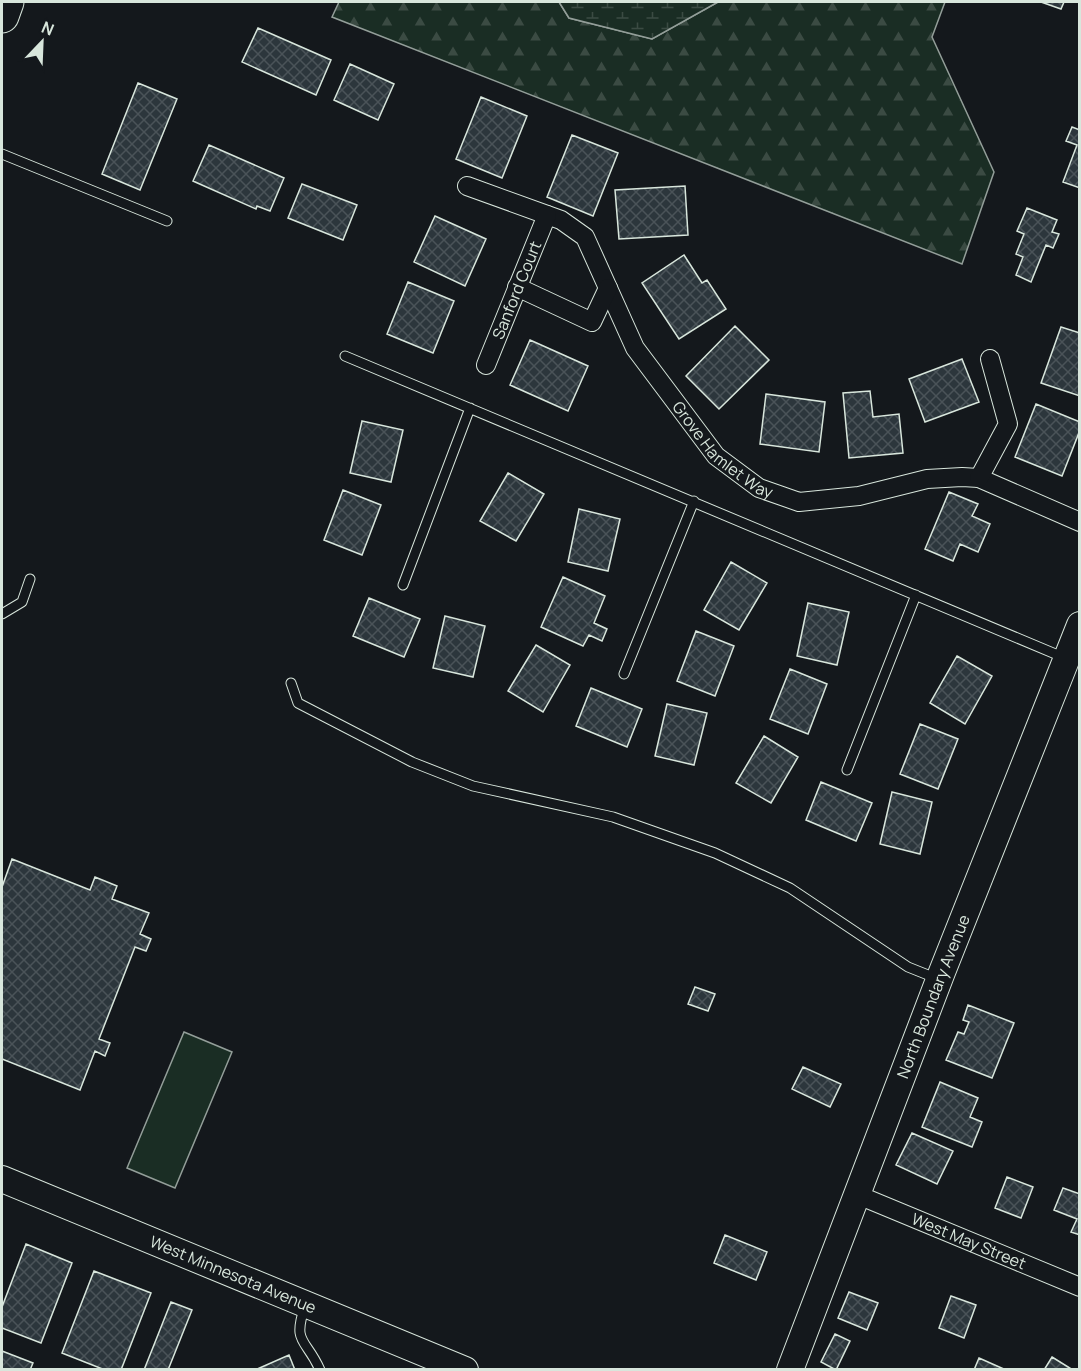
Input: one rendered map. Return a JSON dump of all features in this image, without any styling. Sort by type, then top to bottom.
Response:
[{"type":"highway","points":[[2,16],[7,2]]},
{"type":"street","name":"Grove Hamlet Way","points":[[467,186],[561,220],[585,237],[635,348],[716,456],[759,488],[799,502],[860,496],[927,479],[979,478],[1080,522]]},
{"type":"street","name":"Sanford Court","points":[[486,365],[548,215]]},
{"type":"street","points":[[518,287],[592,322],[608,288]]},
{"type":"street","points":[[979,478],[1008,424],[990,359]]},
{"type":"street","name":"North Boundary Avenue","points":[[790,1370],[939,979],[1080,625]]},
{"type":"street","name":"West Minnesota Avenue","points":[[2,1179],[462,1369]]},
{"type":"street","name":"West May Street","points":[[858,1195],[1080,1287]]},
{"type":"lane","points":[[2,154],[168,221]]},
{"type":"lane","points":[[345,356],[1066,658]]},
{"type":"lane","points":[[403,585],[470,408]]},
{"type":"lane","points":[[624,674],[694,501]]},
{"type":"lane","points":[[2,614],[22,602],[30,579]]},
{"type":"lane","points":[[847,770],[916,595]]},
{"type":"lane","points":[[291,683],[298,703],[412,762],[473,786],[613,817],[715,853],[790,888],[908,967],[939,979]]},
{"type":"lane","points":[[305,1304],[299,1322],[299,1338],[314,1357],[320,1370]]},
{"type":"green space","points":[[339,2],[559,2],[569,18],[652,39],[718,2],[945,2],[932,37],[994,172],[962,264],[332,17]]},
{"type":"green space","points":[[559,2],[718,2],[652,39],[569,18]]},
{"type":"green space","points":[[184,1032],[232,1052],[175,1188],[127,1168]]},
{"type":"building","points":[[1041,2],[1064,2],[1061,9]]},
{"type":"building","points":[[258,28],[331,60],[316,95],[242,62]]},
{"type":"building","points":[[350,64],[394,84],[378,120],[334,100]]},
{"type":"building","points":[[138,83],[177,99],[140,190],[102,174]]},
{"type":"building","points":[[481,97],[527,116],[502,178],[456,159]]},
{"type":"building","points":[[1072,127],[1080,130],[1080,188],[1063,182],[1077,145],[1066,141]]},
{"type":"building","points":[[572,135],[618,153],[593,216],[547,197]]},
{"type":"building","points":[[209,145],[284,178],[270,211],[257,206],[256,209],[193,181]]},
{"type":"building","points":[[302,184],[357,205],[343,240],[288,218]]},
{"type":"building","points":[[685,186],[688,235],[619,239],[615,190]]},
{"type":"building","points":[[1027,208],[1057,220],[1052,232],[1059,234],[1053,248],[1046,245],[1031,282],[1016,275],[1023,257],[1016,254],[1024,234],[1017,231]]},
{"type":"building","points":[[435,216],[486,239],[465,286],[414,262]]},
{"type":"building","points":[[684,255],[702,283],[707,280],[726,309],[679,339],[642,283]]},
{"type":"building","points":[[408,282],[454,301],[433,353],[387,334]]},
{"type":"building","points":[[735,326],[769,360],[719,409],[686,376]]},
{"type":"building","points":[[1061,327],[1080,333],[1080,396],[1041,383]]},
{"type":"building","points":[[530,340],[588,366],[568,411],[510,385]]},
{"type":"building","points":[[962,359],[979,402],[925,422],[909,379]]},
{"type":"building","points":[[870,391],[873,417],[899,414],[903,453],[849,458],[843,393]]},
{"type":"building","points":[[766,394],[825,402],[819,452],[760,444]]},
{"type":"building","points":[[1036,404],[1080,422],[1080,430],[1062,476],[1015,457]]},
{"type":"building","points":[[362,421],[403,430],[391,482],[350,473]]},
{"type":"building","points":[[508,473],[544,494],[516,541],[480,521]]},
{"type":"building","points":[[343,490],[381,505],[362,555],[324,540]]},
{"type":"building","points":[[949,492],[978,504],[972,516],[990,524],[978,552],[960,544],[953,561],[925,549]]},
{"type":"building","points":[[579,509],[620,519],[608,571],[568,562]]},
{"type":"building","points":[[731,562],[767,583],[739,630],[704,610]]},
{"type":"building","points":[[563,577],[605,596],[594,623],[607,629],[602,641],[589,635],[583,646],[541,627]]},
{"type":"building","points":[[369,598],[420,619],[404,657],[353,636]]},
{"type":"building","points":[[808,603],[849,612],[837,665],[797,656]]},
{"type":"building","points":[[445,616],[485,626],[473,677],[433,668]]},
{"type":"building","points":[[696,631],[734,646],[715,696],[677,681]]},
{"type":"building","points":[[536,645],[570,665],[543,712],[508,691]]},
{"type":"building","points":[[957,656],[992,676],[965,724],[930,703]]},
{"type":"building","points":[[790,669],[827,684],[808,734],[770,719]]},
{"type":"building","points":[[591,688],[642,709],[627,747],[576,726]]},
{"type":"building","points":[[667,704],[707,713],[694,765],[655,756]]},
{"type":"building","points":[[920,724],[958,739],[938,789],[900,774]]},
{"type":"building","points":[[764,736],[798,757],[771,803],[736,783]]},
{"type":"building","points":[[821,782],[872,803],[856,841],[806,820]]},
{"type":"building","points":[[892,792],[932,802],[920,854],[880,844]]},
{"type":"building","points":[[12,859],[90,890],[95,877],[117,886],[112,899],[149,913],[140,934],[151,939],[146,951],[135,947],[99,1039],[110,1043],[105,1056],[95,1051],[80,1090],[2,1059],[2,887]]},
{"type":"building","points":[[695,987],[715,994],[708,1011],[688,1004]]},
{"type":"building","points":[[968,1005],[1014,1023],[992,1078],[946,1060],[958,1032],[964,1034],[969,1022],[963,1020]]},
{"type":"building","points":[[803,1067],[841,1084],[830,1107],[792,1089]]},
{"type":"building","points":[[940,1082],[978,1098],[970,1117],[982,1122],[972,1147],[922,1127]]},
{"type":"building","points":[[912,1133],[953,1151],[937,1184],[896,1165]]},
{"type":"building","points":[[1007,1177],[1033,1187],[1021,1218],[995,1208]]},
{"type":"building","points":[[1063,1188],[1080,1194],[1080,1235],[1071,1232],[1077,1219],[1054,1210]]},
{"type":"building","points":[[725,1235],[767,1252],[756,1280],[714,1263]]},
{"type":"building","points":[[26,1244],[72,1263],[41,1343],[2,1328],[2,1307]]},
{"type":"building","points":[[94,1271],[151,1293],[121,1370],[105,1370],[62,1353]]},
{"type":"building","points":[[849,1292],[878,1303],[867,1330],[838,1318]]},
{"type":"building","points":[[951,1296],[976,1305],[964,1338],[939,1328]]},
{"type":"building","points":[[171,1302],[192,1310],[168,1370],[144,1370]]},
{"type":"building","points":[[835,1334],[850,1341],[836,1370],[821,1362]]},
{"type":"building","points":[[2,1351],[33,1363],[30,1370],[2,1370]]},
{"type":"building","points":[[289,1355],[295,1370],[255,1370]]},
{"type":"building","points":[[1052,1357],[1073,1370],[1044,1370]]},
{"type":"building","points":[[979,1358],[1006,1370],[974,1370]]}]
